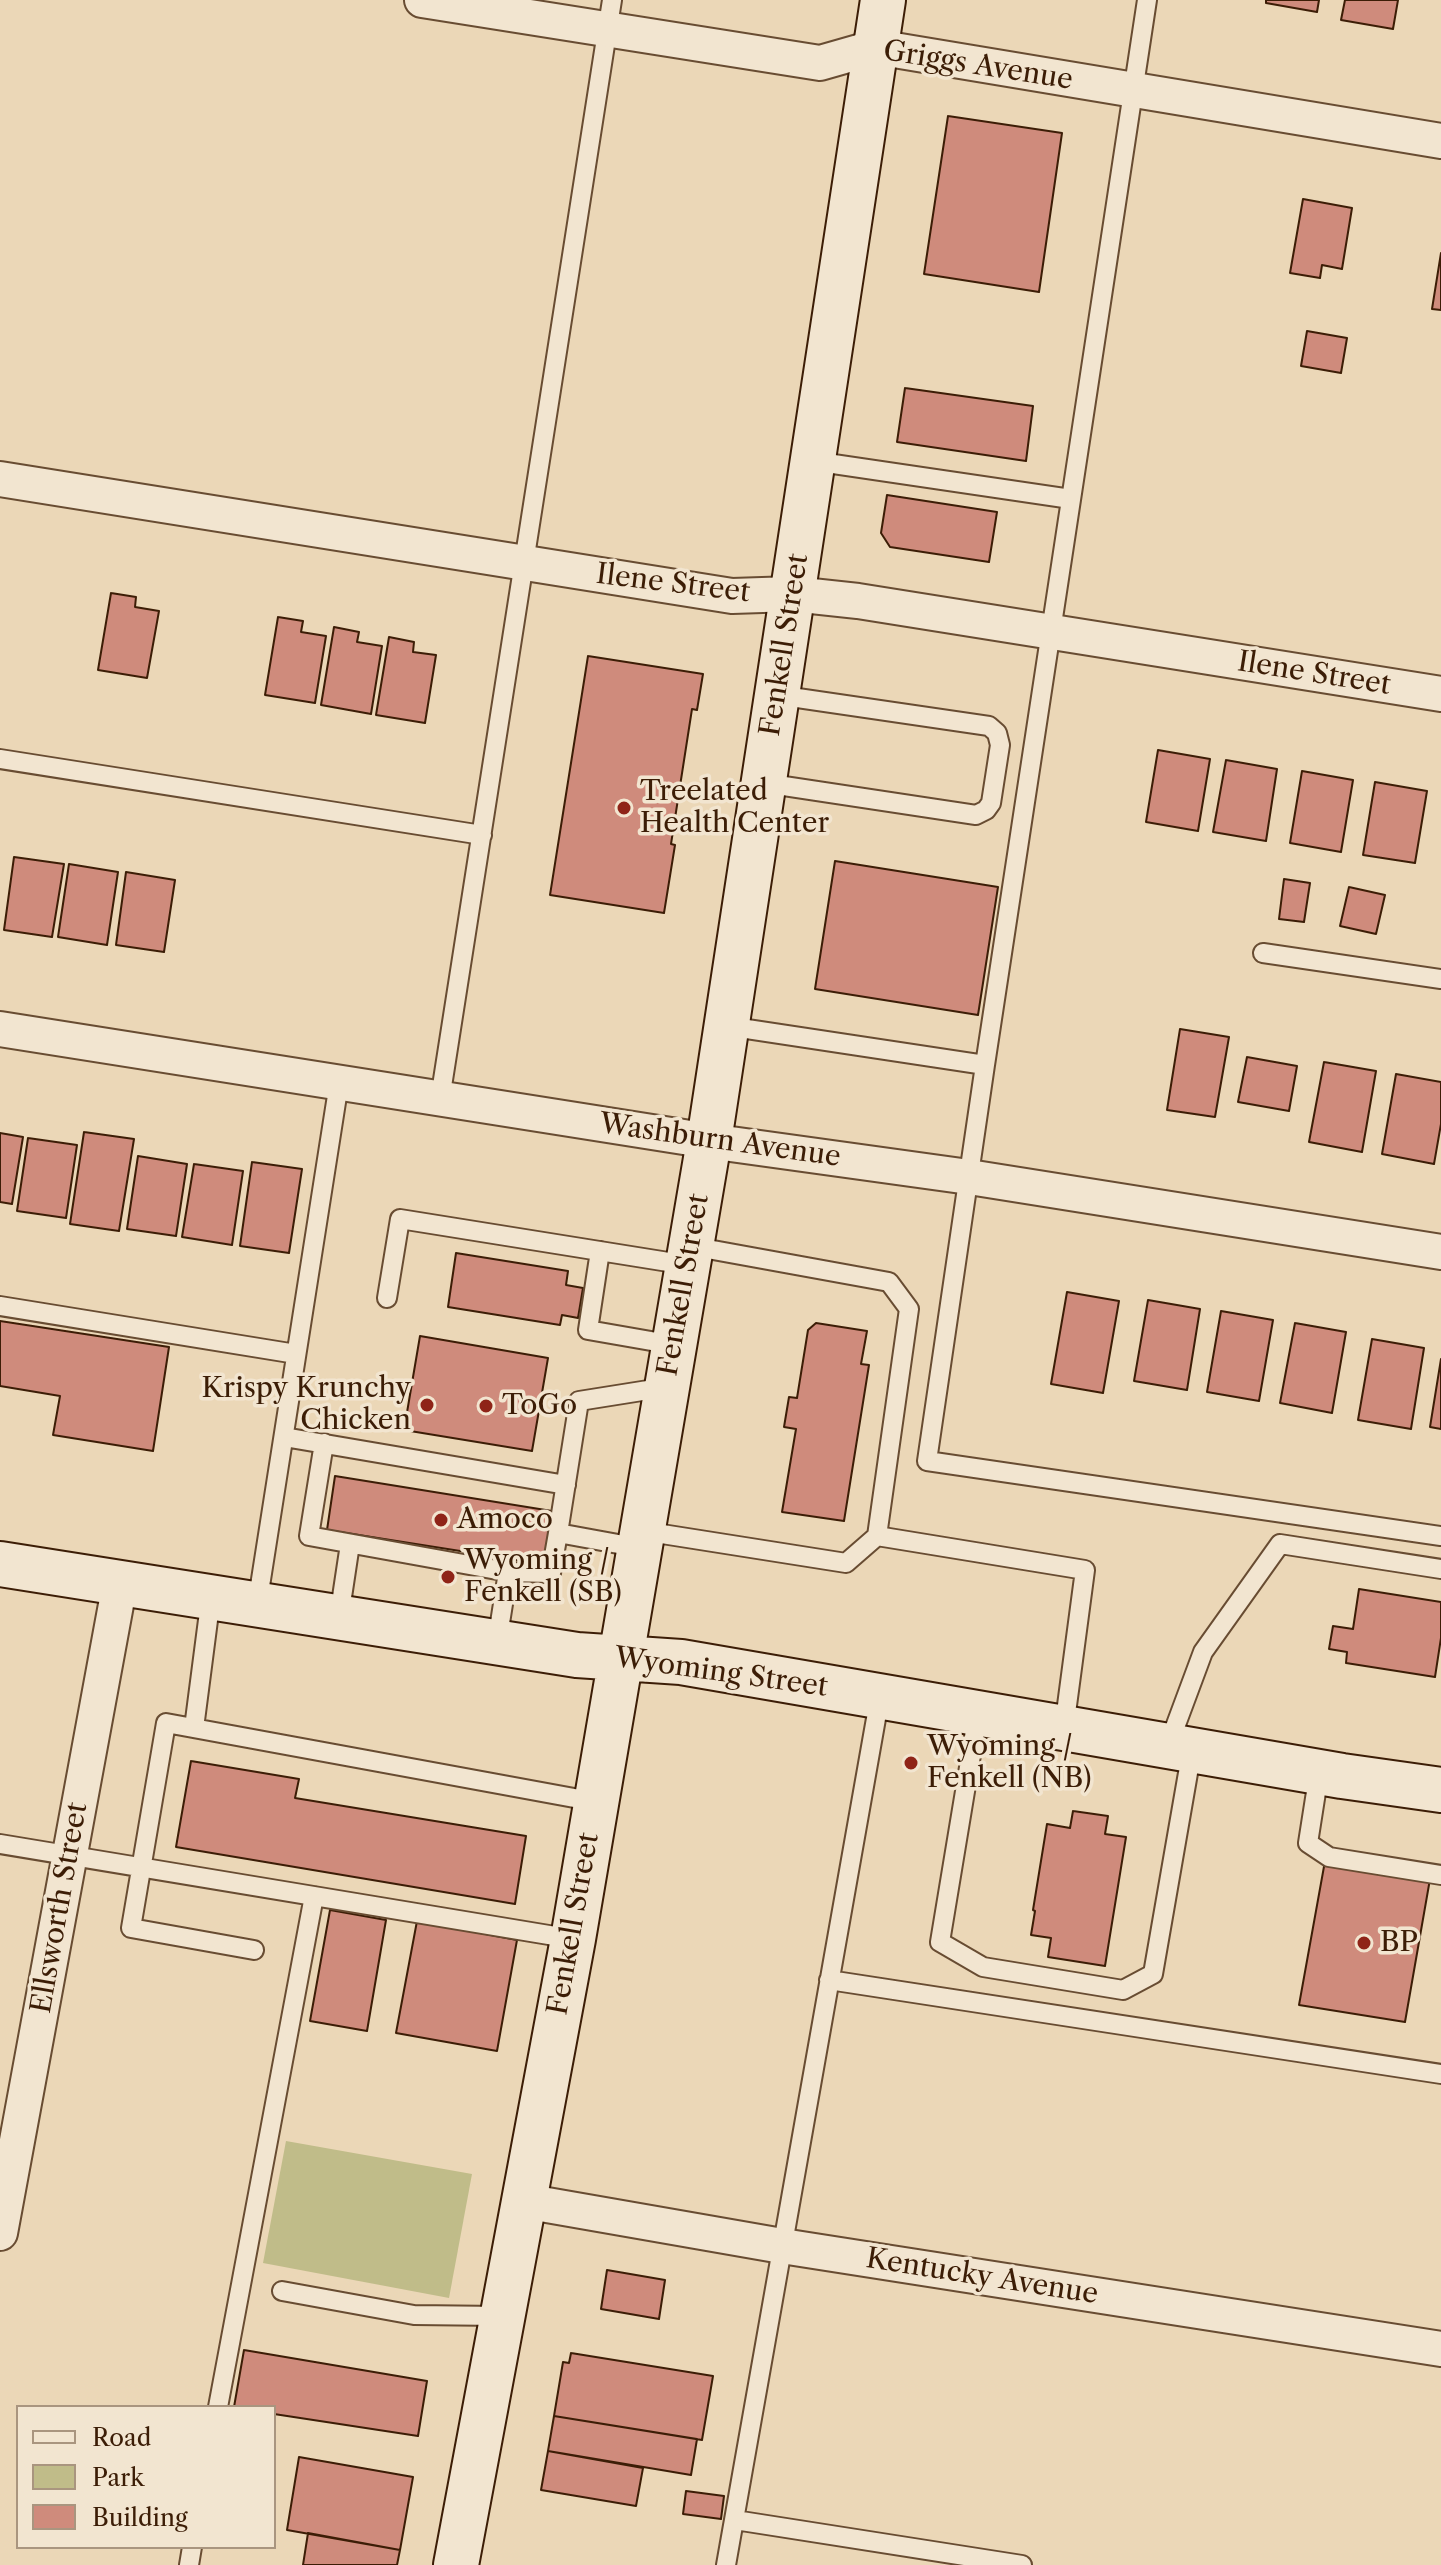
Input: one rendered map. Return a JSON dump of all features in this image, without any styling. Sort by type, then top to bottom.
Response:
[{"type":"street","name":"Griggs Avenue","points":[[422,0],[610,15],[820,63],[876,47],[1441,141]]},
{"type":"street","name":"Fenkell Street","points":[[456,2565],[573,1939],[709,1141],[883,0]]},
{"type":"street","name":"Ilene Street","points":[[0,479],[732,596],[793,594],[858,601],[1441,694]]},
{"type":"street","name":"Washburn Avenue","points":[[0,1029],[1441,1252]]},
{"type":"street","name":"Wyoming Street","points":[[0,1564],[577,1655],[681,1662],[1319,1772],[1441,1790]]},
{"type":"street","name":"Ellsworth Street","points":[[0,2233],[120,1583]]},
{"type":"street","name":"Kentucky Avenue","points":[[524,2201],[782,2246],[1441,2349]]},
{"type":"lane","points":[[1147,0],[927,1461],[1441,1536]]},
{"type":"lane","points":[[440,1099],[610,15]]},
{"type":"lane","points":[[813,461],[1071,499]]},
{"type":"lane","points":[[764,783],[976,815],[991,803],[1000,745],[997,733],[989,726],[777,695]]},
{"type":"lane","points":[[0,759],[482,835]]},
{"type":"lane","points":[[1263,953],[1441,979]]},
{"type":"lane","points":[[726,1026],[985,1065]]},
{"type":"lane","points":[[257,1605],[339,1083]]},
{"type":"lane","points":[[387,1298],[400,1219],[600,1251],[689,1256],[889,1282],[909,1309],[877,1536],[846,1563],[641,1539],[558,1533]]},
{"type":"lane","points":[[600,1251],[588,1330],[674,1345]]},
{"type":"lane","points":[[0,1306],[296,1354]]},
{"type":"lane","points":[[324,1443],[309,1536],[508,1572],[551,1573],[579,1401],[667,1387]]},
{"type":"lane","points":[[284,1437],[566,1485]]},
{"type":"lane","points":[[877,1536],[1085,1570],[1064,1728]]},
{"type":"lane","points":[[339,1617],[350,1544]]},
{"type":"lane","points":[[978,1713],[940,1942],[983,1967],[1123,1990],[1153,1974],[1180,1748],[1203,1652],[1280,1544],[1441,1569]]},
{"type":"lane","points":[[497,1642],[508,1572]]},
{"type":"lane","points":[[194,1728],[211,1597]]},
{"type":"lane","points":[[726,2565],[880,1696]]},
{"type":"lane","points":[[254,1950],[131,1928],[166,1723],[596,1802]]},
{"type":"lane","points":[[1319,1772],[1308,1843],[1329,1857],[1441,1875]]},
{"type":"lane","points":[[0,1844],[573,1939]]},
{"type":"lane","points":[[218,2405],[314,1896]]},
{"type":"lane","points":[[829,1980],[1441,2074]]},
{"type":"lane","points":[[282,2291],[414,2315],[501,2316]]},
{"type":"lane","points":[[735,2520],[1022,2565]]},
{"type":"green space","points":[[286,2141],[472,2174],[449,2298],[263,2263]]},
{"type":"building","points":[[1266,0],[1319,0],[1317,12],[1266,3]]},
{"type":"building","points":[[1345,0],[1398,0],[1393,29],[1341,20]]},
{"type":"building","points":[[948,116],[1062,133],[1039,292],[924,274]]},
{"type":"building","points":[[1303,199],[1352,208],[1342,269],[1322,265],[1320,278],[1290,273]]},
{"type":"building","points":[[1441,253],[1441,310],[1432,309]]},
{"type":"building","points":[[1307,331],[1347,338],[1341,373],[1301,366]]},
{"type":"building","points":[[905,388],[1033,406],[1026,461],[897,442]]},
{"type":"building","points":[[887,495],[997,512],[989,562],[890,547],[881,533]]},
{"type":"building","points":[[111,593],[136,597],[135,607],[159,611],[147,678],[98,670]]},
{"type":"building","points":[[278,617],[303,621],[301,632],[326,636],[315,703],[265,695]]},
{"type":"building","points":[[334,627],[359,632],[357,642],[382,646],[371,714],[321,705]]},
{"type":"building","points":[[389,637],[414,642],[413,652],[436,655],[425,723],[376,715]]},
{"type":"building","points":[[588,656],[703,674],[697,710],[692,709],[671,844],[675,845],[664,913],[550,895]]},
{"type":"building","points":[[1158,750],[1210,759],[1198,831],[1146,822]]},
{"type":"building","points":[[1226,760],[1277,769],[1266,841],[1213,832]]},
{"type":"building","points":[[1302,771],[1353,780],[1341,852],[1290,843]]},
{"type":"building","points":[[1375,782],[1427,791],[1415,863],[1363,855]]},
{"type":"building","points":[[14,857],[64,864],[52,937],[4,930]]},
{"type":"building","points":[[835,861],[998,887],[978,1015],[815,989]]},
{"type":"building","points":[[69,864],[118,872],[107,945],[58,937]]},
{"type":"building","points":[[126,872],[175,880],[164,952],[116,945]]},
{"type":"building","points":[[1284,879],[1310,883],[1304,922],[1279,919]]},
{"type":"building","points":[[1349,887],[1385,895],[1376,934],[1340,926]]},
{"type":"building","points":[[1180,1029],[1229,1037],[1215,1117],[1167,1110]]},
{"type":"building","points":[[1247,1057],[1297,1066],[1289,1111],[1238,1102]]},
{"type":"building","points":[[1324,1062],[1376,1071],[1362,1152],[1309,1142]]},
{"type":"building","points":[[1396,1074],[1441,1082],[1441,1124],[1434,1164],[1382,1154]]},
{"type":"building","points":[[84,1132],[134,1139],[119,1231],[70,1224]]},
{"type":"building","points":[[0,1133],[23,1137],[12,1204],[0,1202]]},
{"type":"building","points":[[28,1138],[77,1145],[66,1218],[17,1211]]},
{"type":"building","points":[[138,1156],[187,1164],[176,1236],[127,1229]]},
{"type":"building","points":[[252,1162],[302,1169],[289,1253],[240,1246]]},
{"type":"building","points":[[194,1164],[243,1171],[232,1245],[182,1237]]},
{"type":"building","points":[[456,1253],[568,1271],[566,1285],[583,1288],[578,1318],[562,1315],[560,1325],[448,1307]]},
{"type":"building","points":[[1067,1292],[1119,1301],[1103,1393],[1051,1384]]},
{"type":"building","points":[[1148,1300],[1200,1309],[1187,1390],[1134,1381]]},
{"type":"building","points":[[1221,1311],[1273,1320],[1259,1401],[1207,1392]]},
{"type":"building","points":[[0,1321],[169,1347],[153,1451],[53,1435],[60,1396],[0,1386]]},
{"type":"building","points":[[816,1323],[867,1331],[861,1364],[869,1365],[844,1521],[782,1512],[796,1429],[784,1427],[789,1397],[797,1398],[808,1330]]},
{"type":"building","points":[[1295,1323],[1346,1332],[1332,1413],[1280,1403]]},
{"type":"building","points":[[420,1336],[548,1358],[532,1451],[404,1430]]},
{"type":"building","points":[[1372,1339],[1424,1348],[1411,1429],[1358,1420]]},
{"type":"building","points":[[1441,1359],[1441,1429],[1430,1427]]},
{"type":"building","points":[[335,1476],[558,1512],[549,1565],[327,1530]]},
{"type":"building","points":[[1359,1589],[1441,1602],[1441,1638],[1435,1677],[1346,1663],[1347,1652],[1329,1649],[1333,1626],[1353,1629]]},
{"type":"building","points":[[191,1761],[299,1779],[295,1798],[526,1836],[515,1904],[176,1847]]},
{"type":"building","points":[[1073,1811],[1108,1816],[1105,1834],[1126,1837],[1105,1966],[1048,1957],[1051,1938],[1031,1935],[1047,1824],[1070,1828]]},
{"type":"building","points":[[1325,1861],[1430,1879],[1405,2022],[1299,2005]]},
{"type":"building","points":[[330,1910],[386,1920],[367,2031],[310,2021]]},
{"type":"building","points":[[417,1921],[517,1940],[497,2051],[396,2033]]},
{"type":"building","points":[[607,2270],[665,2280],[659,2319],[601,2309]]},
{"type":"building","points":[[244,2350],[427,2381],[418,2436],[276,2414],[276,2405],[234,2405]]},
{"type":"building","points":[[571,2353],[713,2376],[702,2440],[554,2416],[563,2362],[569,2363]]},
{"type":"building","points":[[554,2416],[697,2439],[691,2475],[548,2451]]},
{"type":"building","points":[[548,2451],[643,2468],[636,2506],[541,2490]]},
{"type":"building","points":[[299,2457],[413,2477],[400,2550],[287,2530]]},
{"type":"building","points":[[686,2491],[724,2496],[721,2519],[683,2514]]},
{"type":"building","points":[[308,2533],[400,2550],[397,2565],[303,2565]]},
{"type":"place","name":"Treelated Health Center","points":[[624,808]]},
{"type":"place","name":"Krispy Krunchy Chicken","points":[[427,1405]]},
{"type":"place","name":"ToGo","points":[[486,1406]]},
{"type":"place","name":"Amoco","points":[[441,1520]]},
{"type":"place","name":"Wyoming / Fenkell (SB)","points":[[448,1577]]},
{"type":"place","name":"Wyoming / Fenkell (NB)","points":[[911,1763]]},
{"type":"place","name":"BP","points":[[1364,1943]]}]
